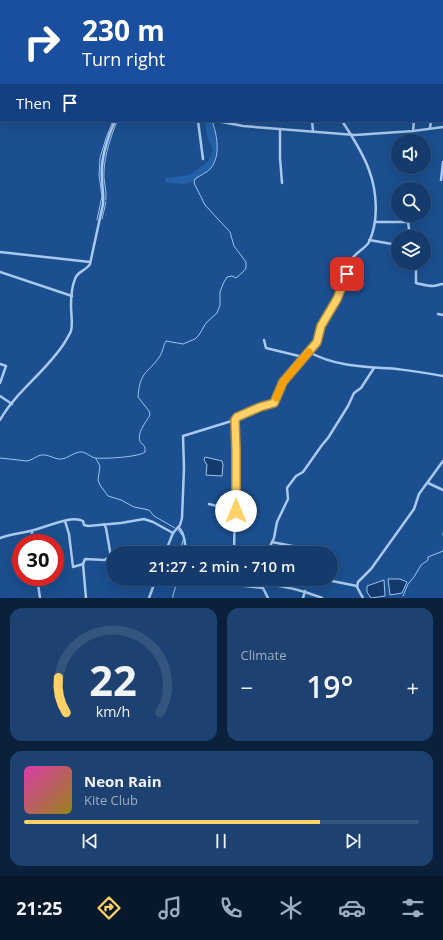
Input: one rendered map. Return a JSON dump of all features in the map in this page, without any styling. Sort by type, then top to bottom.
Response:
[{"type":"street","points":[[0,420],[17,396],[35,379],[58,352],[71,331],[72,296],[75,278],[78,274],[88,268],[90,262],[103,204],[104,196],[102,178],[104,151],[115,122]]},
{"type":"street","points":[[198,122],[203,159]]},
{"type":"street","points":[[222,122],[243,126],[351,135],[413,131],[443,127]]},
{"type":"street","points":[[312,122],[313,131]]},
{"type":"street","points":[[168,546],[173,532],[178,527],[182,518],[184,468],[183,436],[235,420],[237,417],[260,407],[274,403],[283,382],[317,342],[321,326],[343,287],[352,259],[367,245],[370,240],[375,222],[373,184],[369,169],[343,122]]},
{"type":"street","points":[[413,131],[414,122]]},
{"type":"street","points":[[430,128],[431,122]]},
{"type":"street","points":[[280,129],[282,182]]},
{"type":"street","points":[[441,180],[443,162]]},
{"type":"street","points":[[375,222],[391,222]]},
{"type":"street","points":[[408,222],[408,229]]},
{"type":"street","points":[[370,240],[391,244]]},
{"type":"street","points":[[0,252],[90,262]]},
{"type":"street","points":[[416,270],[416,282],[432,286],[443,284]]},
{"type":"street","points":[[0,272],[72,296]]},
{"type":"street","points":[[438,314],[443,315]]},
{"type":"street","points":[[264,340],[266,348],[303,357]]},
{"type":"street","points":[[309,352],[324,359],[374,368],[443,376]]},
{"type":"street","points":[[0,364],[6,366],[0,383]]},
{"type":"street","points":[[270,546],[277,522],[288,499],[287,488],[296,476],[303,472],[328,438],[348,406],[354,393],[361,388],[374,368]]},
{"type":"street","points":[[0,396],[12,404]]},
{"type":"street","points":[[234,546],[236,511],[235,420]]},
{"type":"street","points":[[362,598],[357,586],[358,582],[372,569],[414,509],[420,494],[443,461]]},
{"type":"street","points":[[428,483],[443,490]]},
{"type":"street","points":[[209,504],[236,511]]},
{"type":"street","points":[[0,538],[32,531],[65,521],[81,520],[87,526],[144,519],[173,532]]},
{"type":"street","points":[[65,521],[69,534],[73,566],[83,564]]},
{"type":"street","points":[[86,598],[83,564],[85,559],[104,560],[111,557],[104,524]]},
{"type":"street","points":[[178,527],[182,531],[185,546]]},
{"type":"street","points":[[272,542],[292,546]]},
{"type":"street","points":[[338,582],[357,586]]},
{"type":"street","points":[[38,586],[40,598]]},
{"type":"street","points":[[149,598],[153,586]]},
{"type":"street","points":[[263,586],[268,598]]},
{"type":"street","points":[[285,586],[305,591],[322,598]]},
{"type":"street","points":[[303,598],[305,591]]},
{"type":"shaded area","points":[[205,122],[213,122],[217,149],[212,167],[194,181],[184,184],[166,183],[165,178],[189,175],[208,162],[213,150],[206,133]]},
{"type":"shaded area","points":[[205,457],[222,461],[222,476],[206,475],[207,465],[204,460]]},
{"type":"shaded area","points":[[388,579],[400,579],[407,582],[402,593],[390,595]]},
{"type":"shaded area","points":[[384,580],[385,596],[371,598],[367,592],[367,586]]},
{"type":"waterway","points":[[97,220],[102,196],[99,175],[100,158],[113,122]]},
{"type":"waterway","points":[[106,200],[104,174],[105,164],[109,145],[117,122]]},
{"type":"waterway","points":[[0,458],[27,461],[44,455],[62,459],[82,452],[94,458],[107,458],[142,454],[145,452],[145,447],[141,443],[139,436],[150,415],[149,411],[138,397],[139,388],[145,373],[160,356],[166,341],[183,344],[195,339],[199,335],[206,323],[217,313],[220,305],[220,292],[227,277],[232,276],[236,278],[246,268],[246,262],[234,246],[230,232],[205,205],[194,183],[195,179],[211,168],[216,157],[217,138],[212,122]]},
{"type":"waterway","points":[[102,219],[106,202]]},
{"type":"waterway","points":[[96,459],[100,466],[98,480],[108,496],[121,500],[134,507],[149,510],[154,516],[175,528]]},
{"type":"waterway","points":[[178,530],[182,535]]},
{"type":"waterway","points":[[182,546],[183,540]]},
{"type":"waterway","points":[[403,596],[408,584],[421,565],[428,560],[428,557],[443,551]]},
{"type":"waterway","points":[[173,598],[176,586]]},
{"type":"slow traffic","points":[[276,398],[283,382],[303,357],[309,352]]},
{"type":"route","points":[[236,511],[235,420],[237,417],[260,407],[274,403],[283,382],[317,342],[324,319],[337,299],[347,274]]}]
